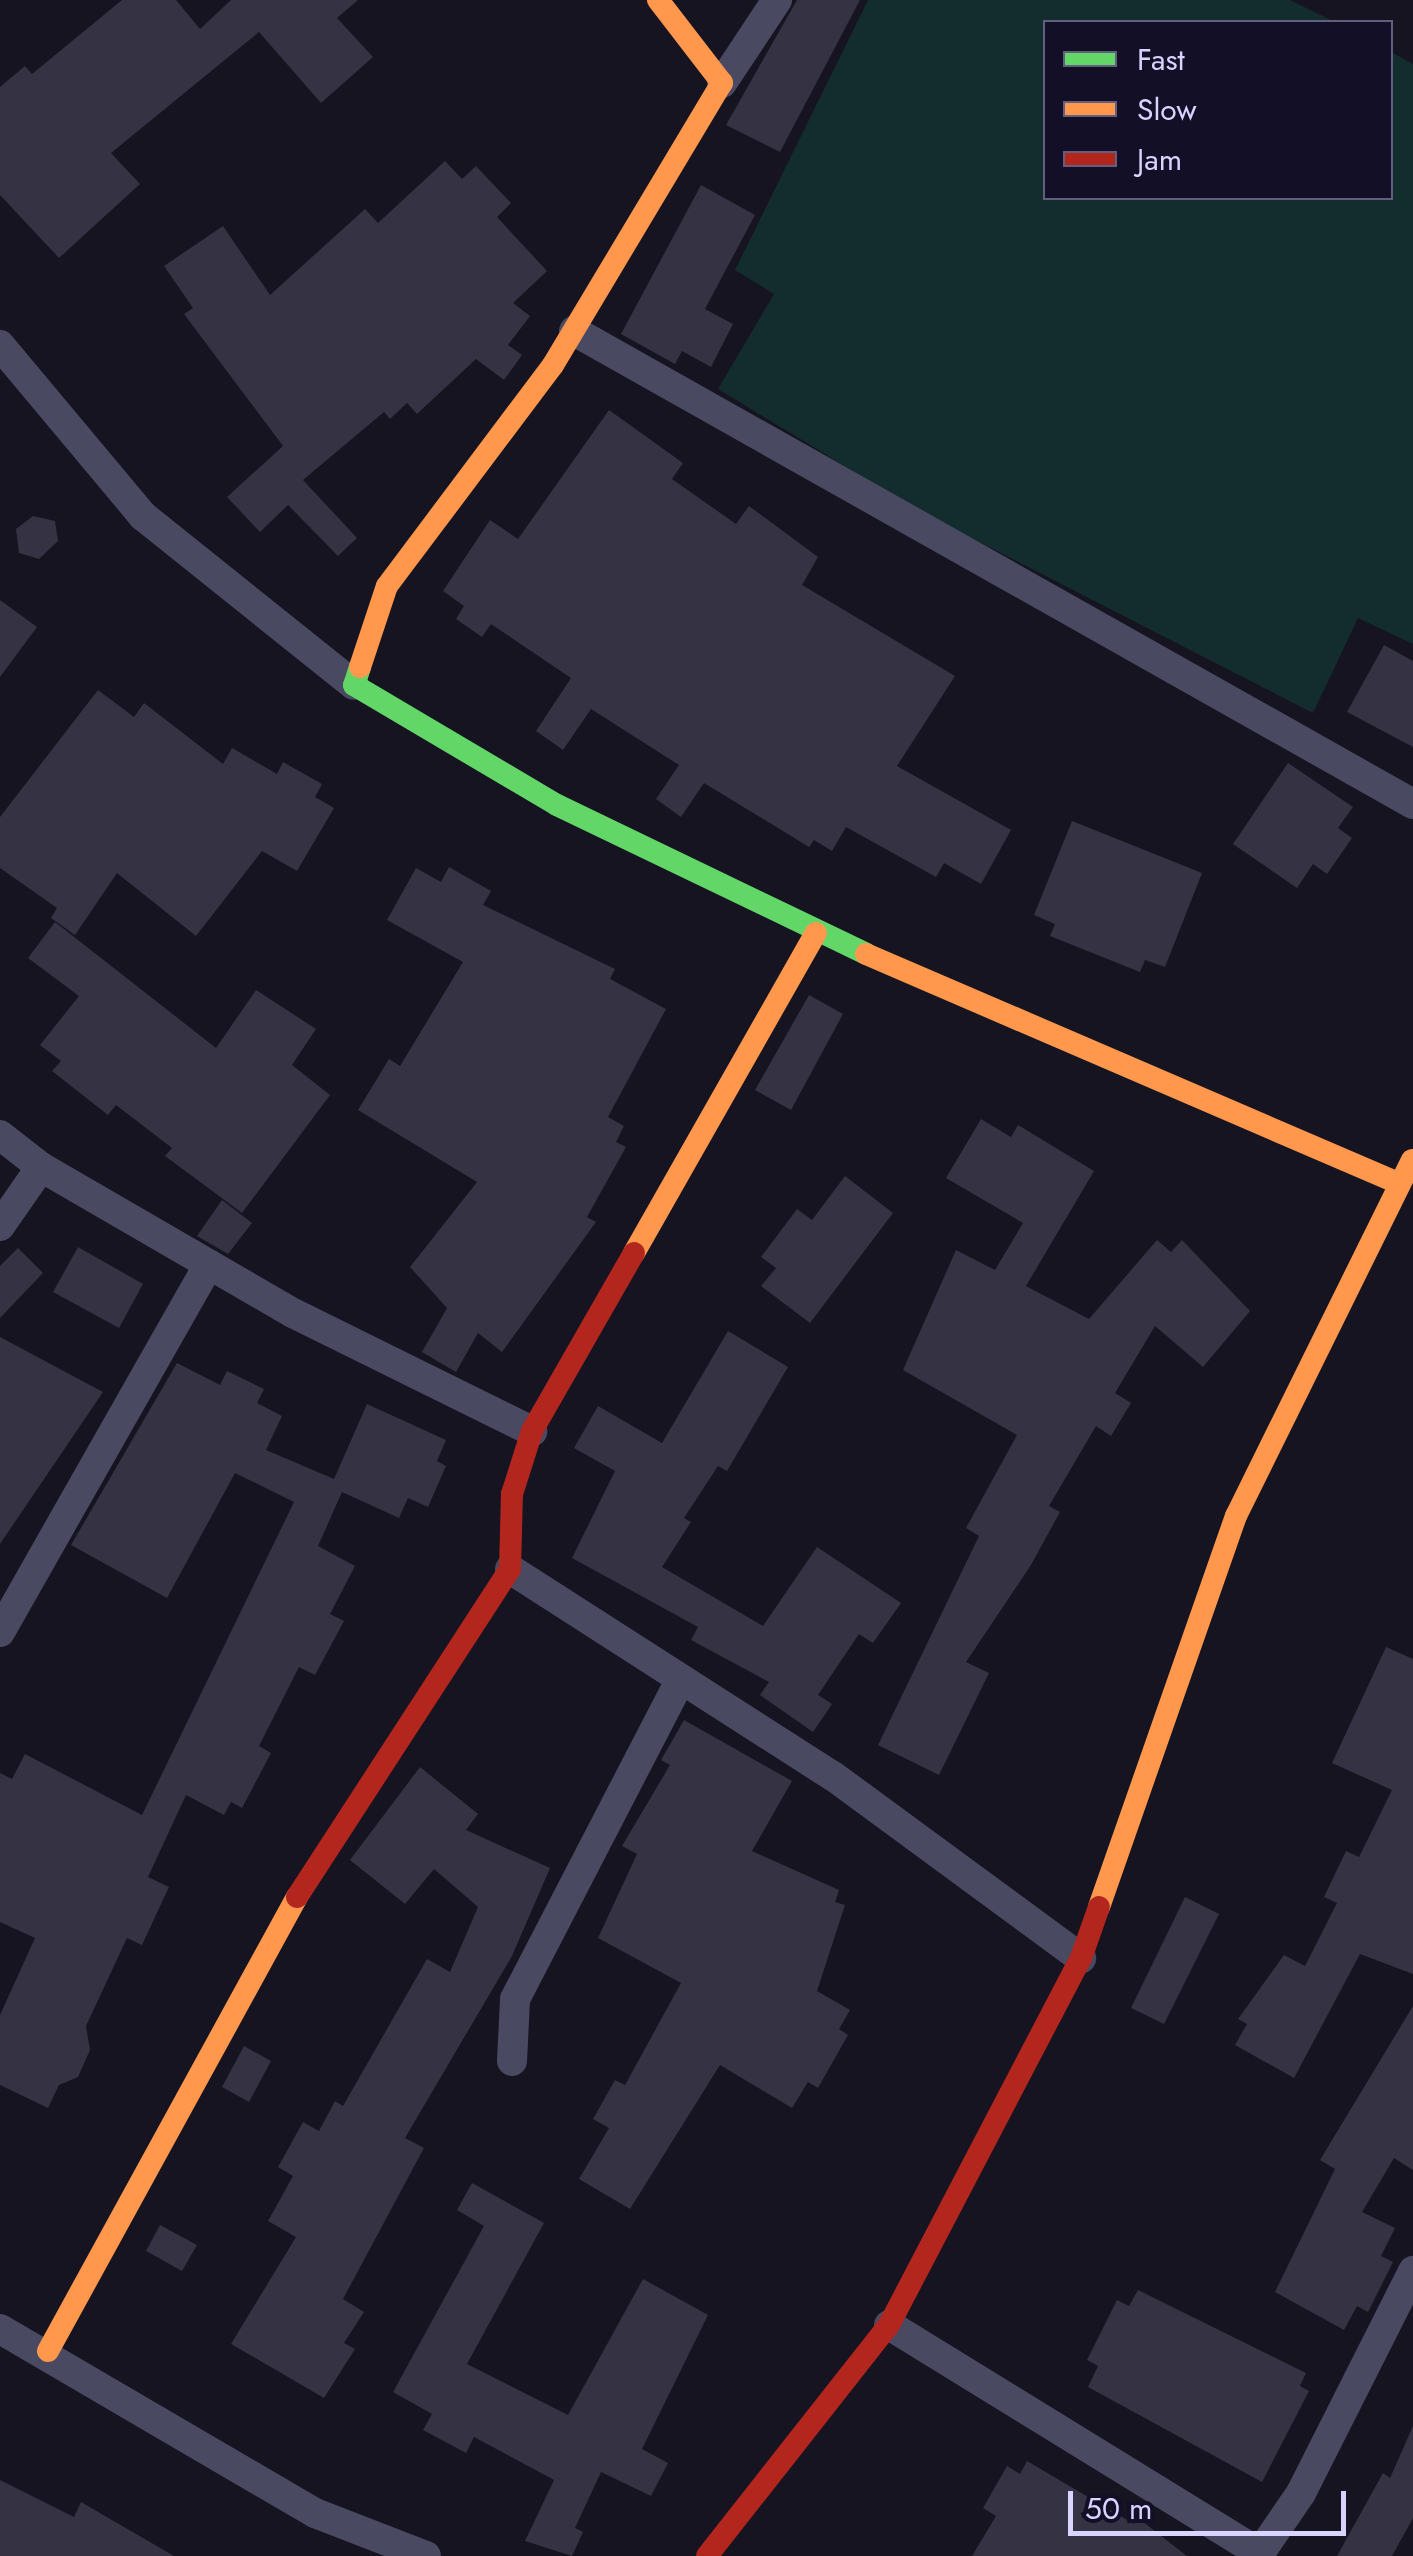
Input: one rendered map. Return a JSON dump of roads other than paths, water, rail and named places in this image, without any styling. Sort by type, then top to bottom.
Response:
[{"type":"street","points":[[658,0],[722,83]]},
{"type":"street","points":[[354,685],[387,586],[574,330],[722,83],[777,0]]},
{"type":"street","points":[[574,330],[1413,804]]},
{"type":"street","points":[[0,344],[143,516],[354,685],[557,806],[816,933],[1398,1182]]},
{"type":"street","points":[[48,2351],[308,1878],[510,1568],[512,1494],[532,1431],[816,933]]},
{"type":"street","points":[[0,1135],[41,1168],[208,1264],[532,1431]]},
{"type":"street","points":[[707,2556],[889,2325],[1081,1958],[1236,1516],[1398,1182],[1413,1159]]},
{"type":"street","points":[[0,1226],[41,1168]]},
{"type":"street","points":[[0,1632],[208,1264]]},
{"type":"street","points":[[510,1568],[833,1776],[1081,1958]]},
{"type":"street","points":[[512,2062],[515,1999],[681,1679]]},
{"type":"street","points":[[889,2325],[1259,2554],[1301,2493],[1413,2271]]},
{"type":"street","points":[[0,2330],[48,2351],[314,2513],[426,2556]]}]
